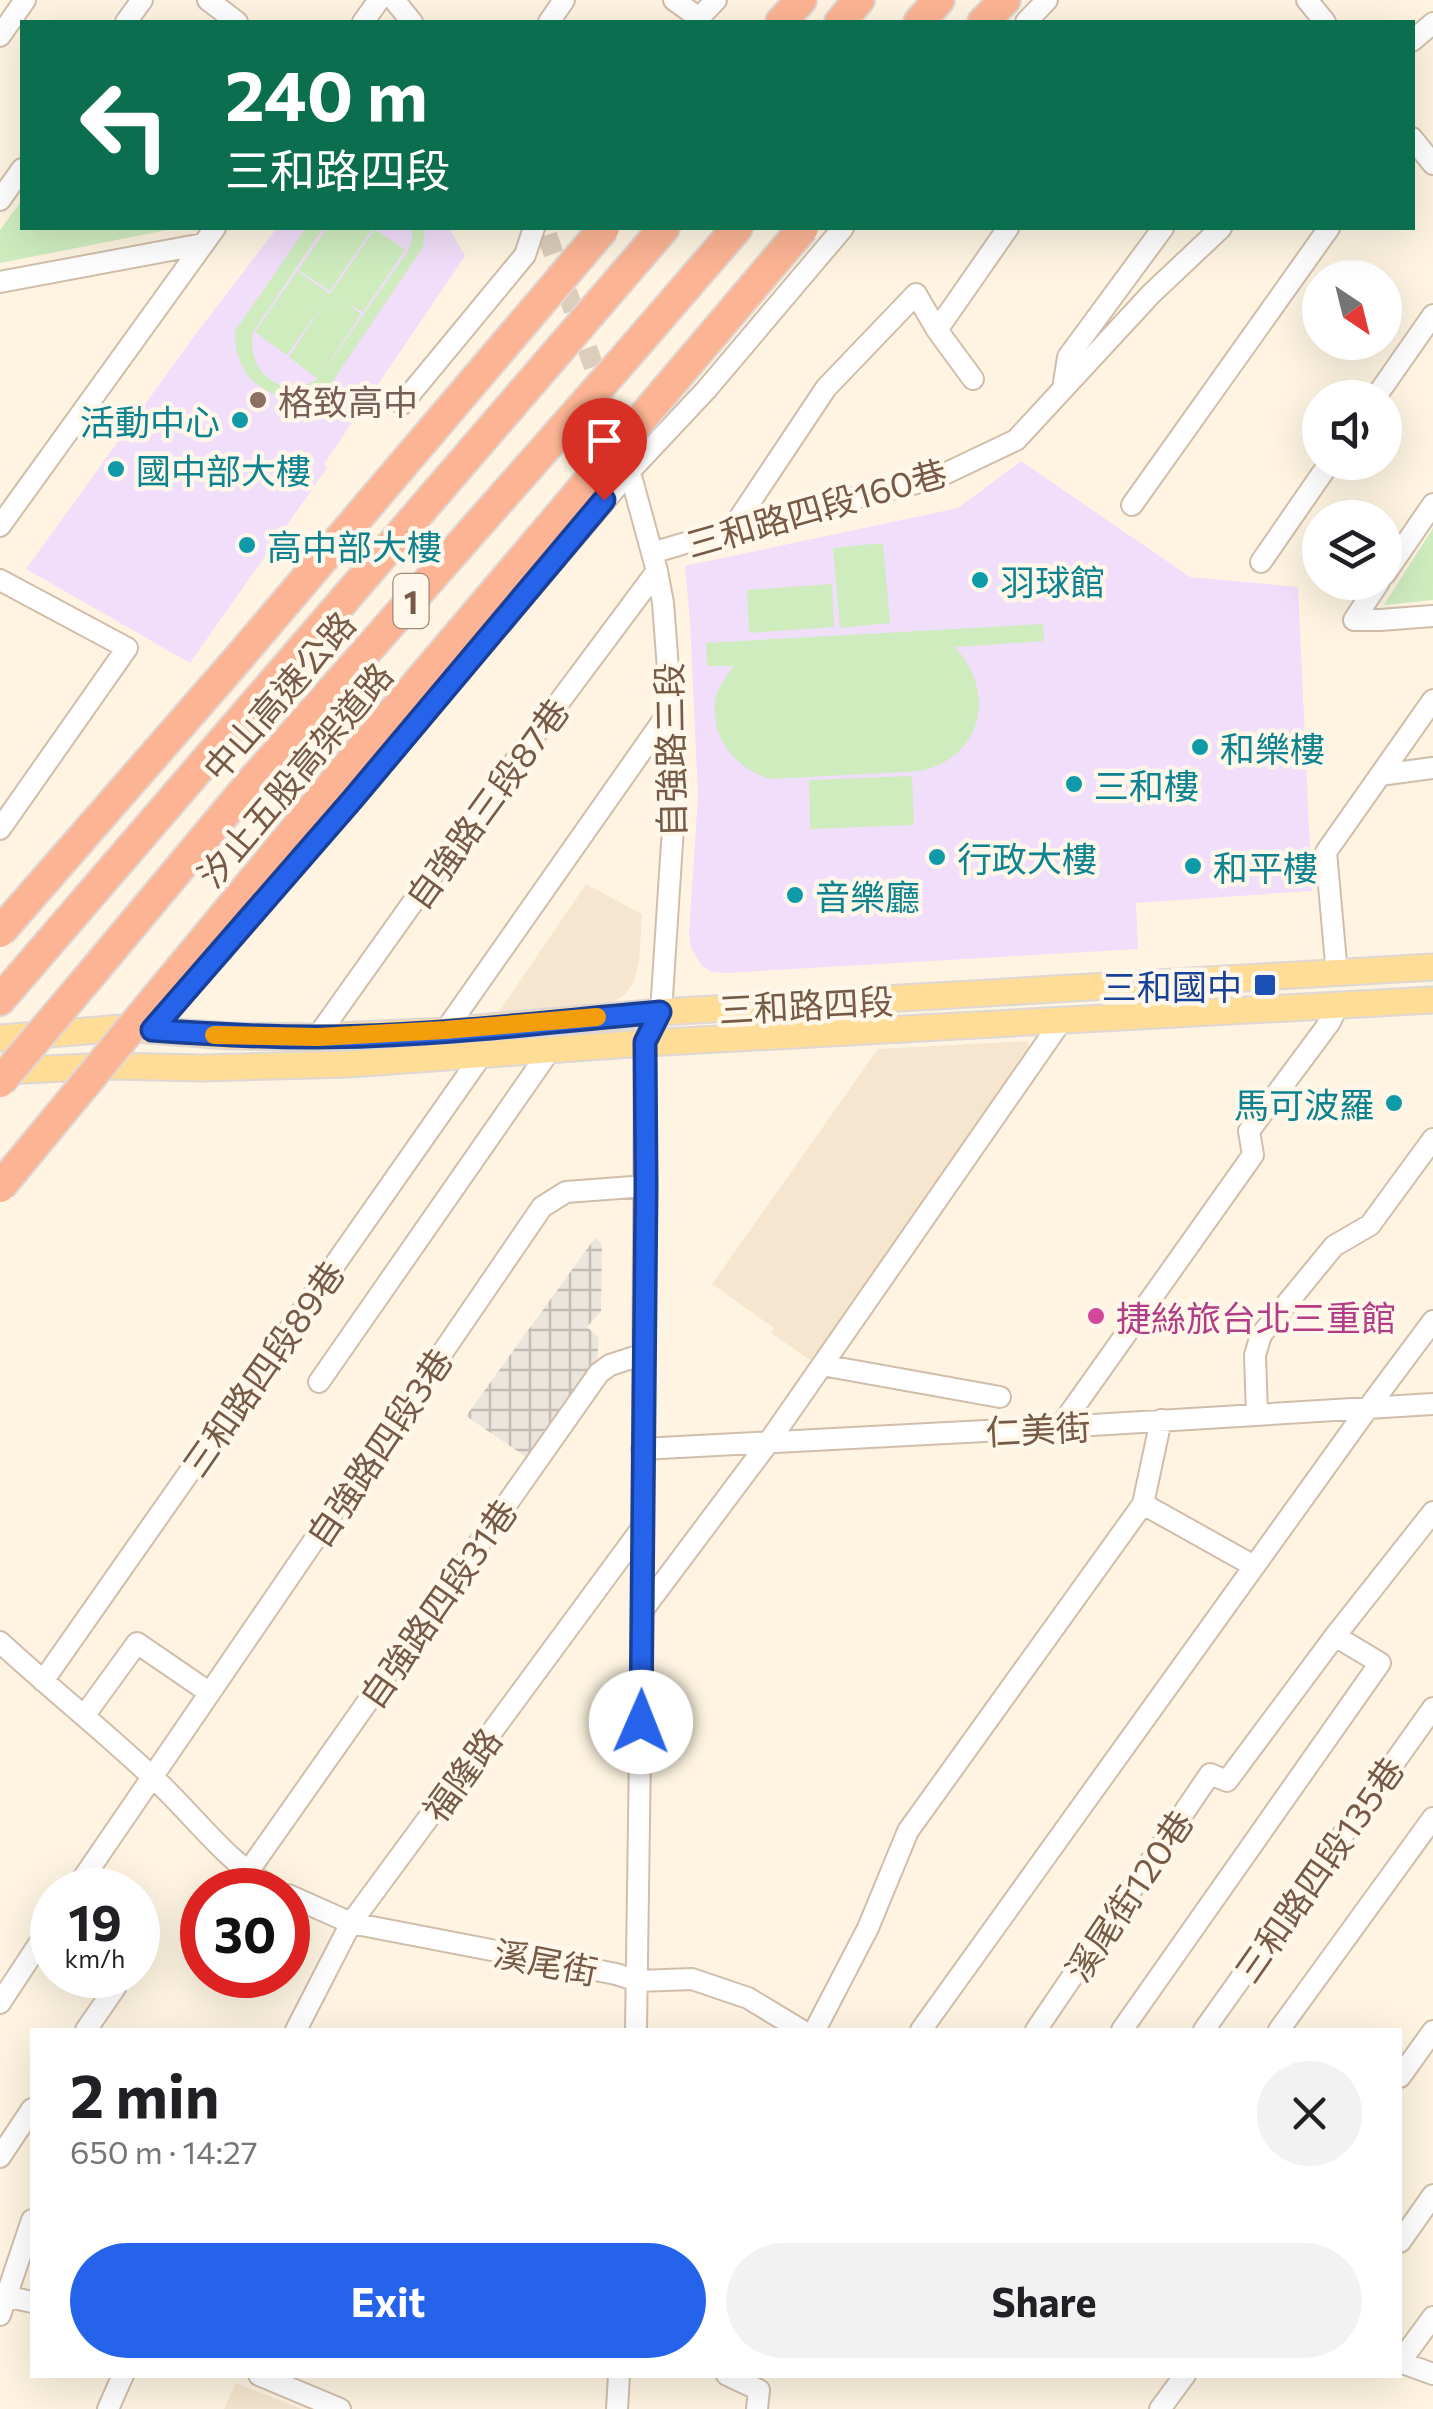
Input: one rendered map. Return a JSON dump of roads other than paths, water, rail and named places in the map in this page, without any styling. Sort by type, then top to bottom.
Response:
[{"type":"highway","points":[[783,20],[801,0]]},
{"type":"highway","points":[[842,20],[860,0]]},
{"type":"highway","points":[[921,20],[939,0]]},
{"type":"highway","points":[[985,20],[1005,0]]},
{"type":"highway","points":[[0,932],[602,230]]},
{"type":"highway","name":"中山高速公路","points":[[0,1000],[662,230]]},
{"type":"highway","name":"中山高速公路","points":[[0,1082],[253,780],[735,230]]},
{"type":"highway","name":"汐止五股高架道路","points":[[0,1187],[373,736],[801,230]]},
{"type":"main road","name":"三和路四段","points":[[0,1038],[122,1028],[230,1036],[318,1037],[660,1012],[1433,967]]},
{"type":"main road","name":"三和路四段","points":[[0,1071],[349,1064],[645,1042],[1433,1000]]},
{"type":"street","points":[[0,36],[26,0]]},
{"type":"street","points":[[208,0],[234,20]]},
{"type":"street","points":[[394,0],[410,20]]},
{"type":"street","points":[[674,0],[697,20],[716,0]]},
{"type":"street","points":[[1028,20],[1047,0]]},
{"type":"street","points":[[1307,0],[1323,20]]},
{"type":"street","points":[[1415,142],[1433,164]]},
{"type":"street","points":[[0,200],[20,172]]},
{"type":"street","points":[[402,404],[525,255],[541,230]]},
{"type":"street","points":[[152,1030],[364,785],[628,464],[706,390],[840,230]]},
{"type":"street","points":[[937,330],[1007,230]]},
{"type":"street","points":[[1063,390],[1068,357],[1162,230]]},
{"type":"street","name":"三和路四段160巷","points":[[654,562],[732,529],[936,478],[1016,440],[1151,294],[1219,230]]},
{"type":"street","points":[[1132,504],[1329,230]]},
{"type":"street","points":[[0,282],[209,236]]},
{"type":"street","points":[[0,526],[209,236]]},
{"type":"street","points":[[732,529],[826,388],[916,294],[973,379]]},
{"type":"street","points":[[1388,380],[1433,315]]},
{"type":"street","name":"自強路三段","points":[[628,464],[663,603],[671,709],[674,812],[660,1012],[645,1042]]},
{"type":"street","points":[[1260,562],[1317,480]]},
{"type":"street","points":[[1402,549],[1433,504]]},
{"type":"street","name":"自強路三段87巷","points":[[318,1037],[654,562]]},
{"type":"street","points":[[0,580],[127,648],[0,829]]},
{"type":"street","points":[[1367,600],[1354,620],[1433,616]]},
{"type":"street","points":[[1336,974],[1326,852],[1433,700]]},
{"type":"street","points":[[445,1030],[671,709]]},
{"type":"street","points":[[1380,775],[1433,768]]},
{"type":"street","points":[[1060,1427],[1253,1155],[1250,1131],[1330,1022],[1338,1005]]},
{"type":"street","points":[[642,1611],[768,1443],[1062,1020]]},
{"type":"street","points":[[636,2028],[645,1042]]},
{"type":"street","points":[[318,1382],[550,1050]]},
{"type":"street","name":"三和路四段89巷","points":[[43,1681],[481,1056]]},
{"type":"street","points":[[1257,1414],[1254,1355],[1262,1335],[1334,1246],[1370,1225],[1433,1140]]},
{"type":"street","name":"自強路四段3巷","points":[[90,1868],[542,1207],[566,1192],[646,1186]]},
{"type":"street","points":[[922,2028],[1433,1321]]},
{"type":"street","name":"自強路四段31巷","points":[[251,1868],[599,1373],[610,1365],[644,1354]]},
{"type":"street","points":[[822,1365],[1000,1397]]},
{"type":"street","name":"仁美街","points":[[642,1449],[1433,1404]]},
{"type":"street","points":[[816,2028],[868,1928],[908,1831],[1143,1504],[1162,1420]]},
{"type":"street","points":[[1143,1504],[1254,1566]]},
{"type":"street","points":[[1123,2028],[1380,1663],[1335,1636],[1433,1512]]},
{"type":"street","name":"福隆路","points":[[297,2028],[351,1923],[642,1528]]},
{"type":"street","name":"溪尾街120巷","points":[[1037,2028],[1210,1774],[1227,1780],[1335,1636]]},
{"type":"street","points":[[0,1642],[152,1777],[242,1868]]},
{"type":"street","points":[[84,1716],[136,1643],[210,1693]]},
{"type":"street","name":"三和路四段135巷","points":[[1205,2028],[1433,1708]]},
{"type":"street","points":[[1280,2028],[1433,1818]]},
{"type":"street","name":"溪尾街","points":[[310,1905],[351,1923],[638,1981],[692,1980],[748,1998],[797,2028]]},
{"type":"street","points":[[0,2003],[30,1961]]},
{"type":"street","points":[[87,2028],[108,1998]]},
{"type":"street","points":[[1402,2074],[1433,2031]]},
{"type":"street","points":[[0,2157],[30,2112]]},
{"type":"street","points":[[1402,2239],[1433,2195]]},
{"type":"street","points":[[30,2234],[2,2302],[30,2302]]},
{"type":"street","points":[[1402,2359],[1433,2317]]},
{"type":"street","points":[[1402,2363],[1433,2374]]},
{"type":"street","points":[[108,2409],[122,2378]]},
{"type":"street","points":[[266,2378],[340,2409]]},
{"type":"street","points":[[617,2409],[619,2378]]},
{"type":"street","points":[[734,2378],[759,2390],[756,2409]]},
{"type":"street","points":[[1160,2409],[1183,2378]]},
{"type":"tunnel","points":[[547,235],[623,449]]},
{"type":"place","name":"格致高中","points":[[258,400]]},
{"type":"place","name":"活動中心","points":[[240,420]]},
{"type":"place","name":"國中部大樓","points":[[116,469]]},
{"type":"place","name":"高中部大樓","points":[[247,545]]},
{"type":"place","name":"羽球館","points":[[980,580]]},
{"type":"place","name":"和樂樓","points":[[1200,747]]},
{"type":"place","name":"三和樓","points":[[1074,784]]},
{"type":"place","name":"行政大樓","points":[[937,857]]},
{"type":"place","name":"和平樓","points":[[1193,866]]},
{"type":"place","name":"音樂廳","points":[[795,895]]},
{"type":"place","name":"三和國中","points":[[1265,985]]},
{"type":"place","name":"馬可波羅","points":[[1394,1103]]},
{"type":"place","name":"捷絲旅台北三重館","points":[[1096,1316]]}]
